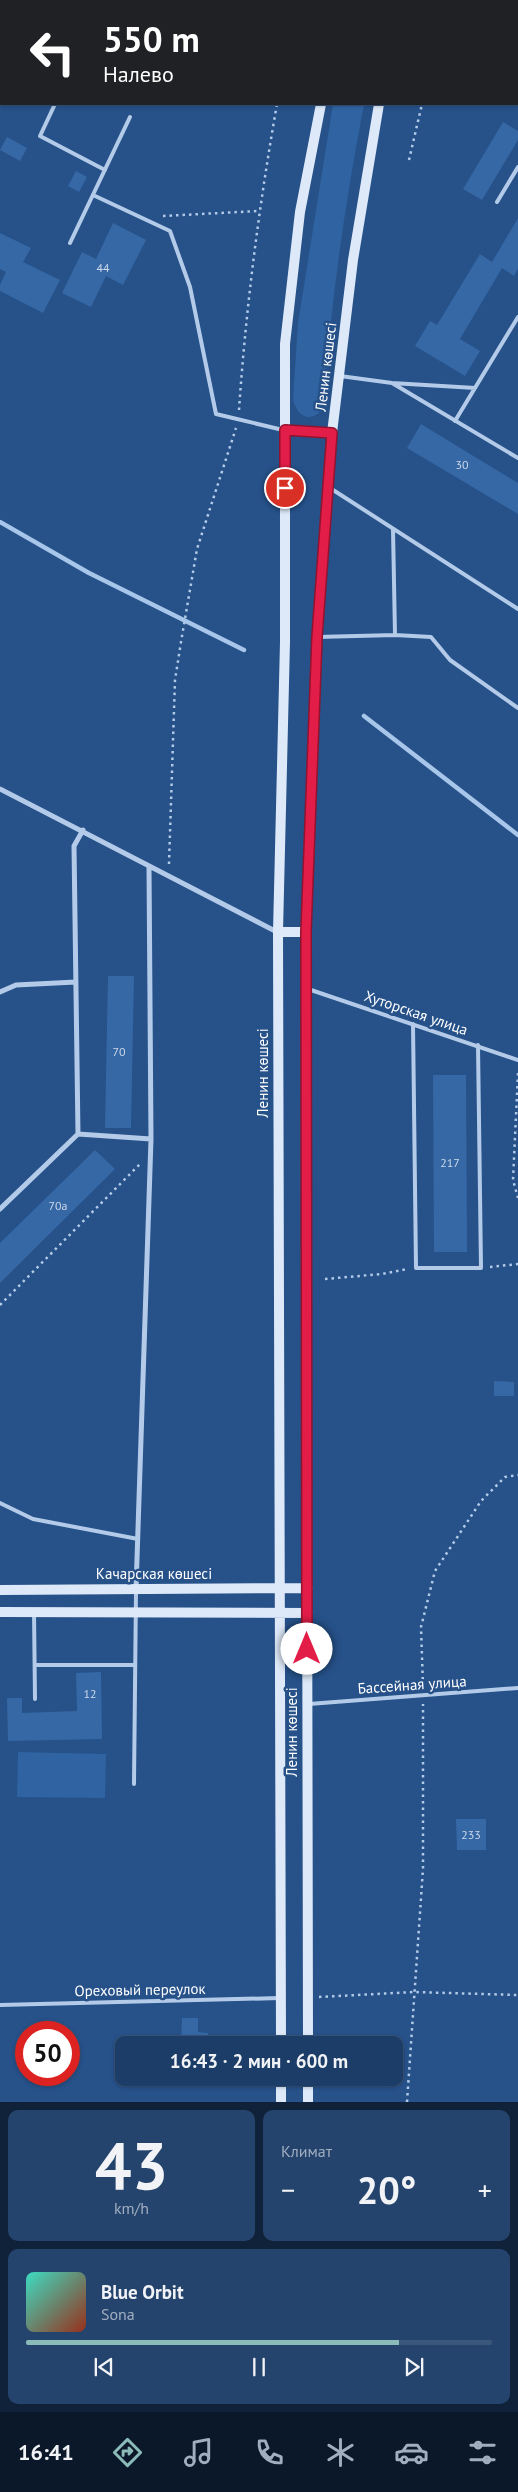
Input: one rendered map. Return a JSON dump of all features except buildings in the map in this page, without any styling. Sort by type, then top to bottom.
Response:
[{"type":"main road","name":"Ленин көшесі","points":[[281,2036],[278,932],[285,642],[285,344],[300,212],[321,105]]},
{"type":"main road","name":"Ленин көшесі","points":[[308,2036],[306,932],[317,637],[332,433],[353,260],[379,105]]},
{"type":"main road","points":[[285,430],[332,433]]},
{"type":"main road","points":[[278,932],[306,932]]},
{"type":"main road","name":"Качарская көшесі","points":[[0,1590],[308,1588]]},
{"type":"main road","points":[[0,1612],[308,1613]]},
{"type":"main road","points":[[281,2086],[281,2102]]},
{"type":"main road","points":[[308,2086],[308,2102]]},
{"type":"street","points":[[0,789],[83,830],[278,932]]},
{"type":"street","points":[[0,1208],[78,1134],[74,846],[83,830]]},
{"type":"street","points":[[136,1589],[151,1139],[150,866]]},
{"type":"street","points":[[0,992],[16,985],[76,982]]},
{"type":"street","points":[[78,1134],[151,1139]]},
{"type":"lane","points":[[55,105],[40,136],[105,170]]},
{"type":"lane","points":[[70,243],[130,118]]},
{"type":"lane","points":[[497,202],[518,167]]},
{"type":"lane","points":[[93,195],[170,231],[190,287],[216,414],[239,421],[285,430]]},
{"type":"lane","points":[[455,421],[518,316]]},
{"type":"lane","points":[[340,376],[392,383],[475,388]]},
{"type":"lane","points":[[392,383],[518,458]]},
{"type":"lane","points":[[328,487],[518,610]]},
{"type":"lane","points":[[393,529],[395,635]]},
{"type":"lane","points":[[317,637],[431,636],[450,660],[518,708]]},
{"type":"lane","name":"Хуторская улица","points":[[306,988],[518,1060]]},
{"type":"lane","points":[[413,1024],[416,1268],[481,1268],[478,1046]]},
{"type":"lane","points":[[0,1503],[33,1519],[138,1539]]},
{"type":"lane","points":[[134,1784],[136,1589]]},
{"type":"lane","points":[[34,1612],[35,1699]]},
{"type":"lane","points":[[35,1665],[135,1665]]},
{"type":"lane","name":"Бассейная улица","points":[[307,1704],[518,1688]]},
{"type":"lane","name":"Ореховый переулок","points":[[0,2005],[281,1998]]},
{"type":"path","points":[[168,876],[175,680],[198,549],[239,421],[244,334],[258,211],[277,105]]},
{"type":"path","points":[[409,160],[422,105]]},
{"type":"path","points":[[146,220],[156,217],[258,211]]},
{"type":"path","points":[[518,1072],[513,1180],[518,1198]]},
{"type":"path","points":[[0,1305],[150,1153]]},
{"type":"path","points":[[481,1268],[518,1264]]},
{"type":"path","points":[[325,1279],[382,1274],[416,1268]]},
{"type":"path","points":[[407,2102],[423,1869],[421,1627],[435,1571],[481,1501],[505,1477],[518,1475]]},
{"type":"path","points":[[308,1998],[414,1992],[518,1995]]},
{"type":"shaded area","points":[[333,105],[364,105],[339,255],[330,330],[324,407],[315,416],[310,417],[298,411],[293,399],[298,323]]},
{"type":"shaded area","points":[[18,1752],[106,1754],[105,1798],[17,1797]]},
{"type":"waterway","points":[[0,522],[89,573],[244,650]]},
{"type":"waterway","points":[[364,716],[518,835]]},
{"type":"route","points":[[285,488],[285,430],[332,433],[317,637],[306,932],[307,1649]]}]
